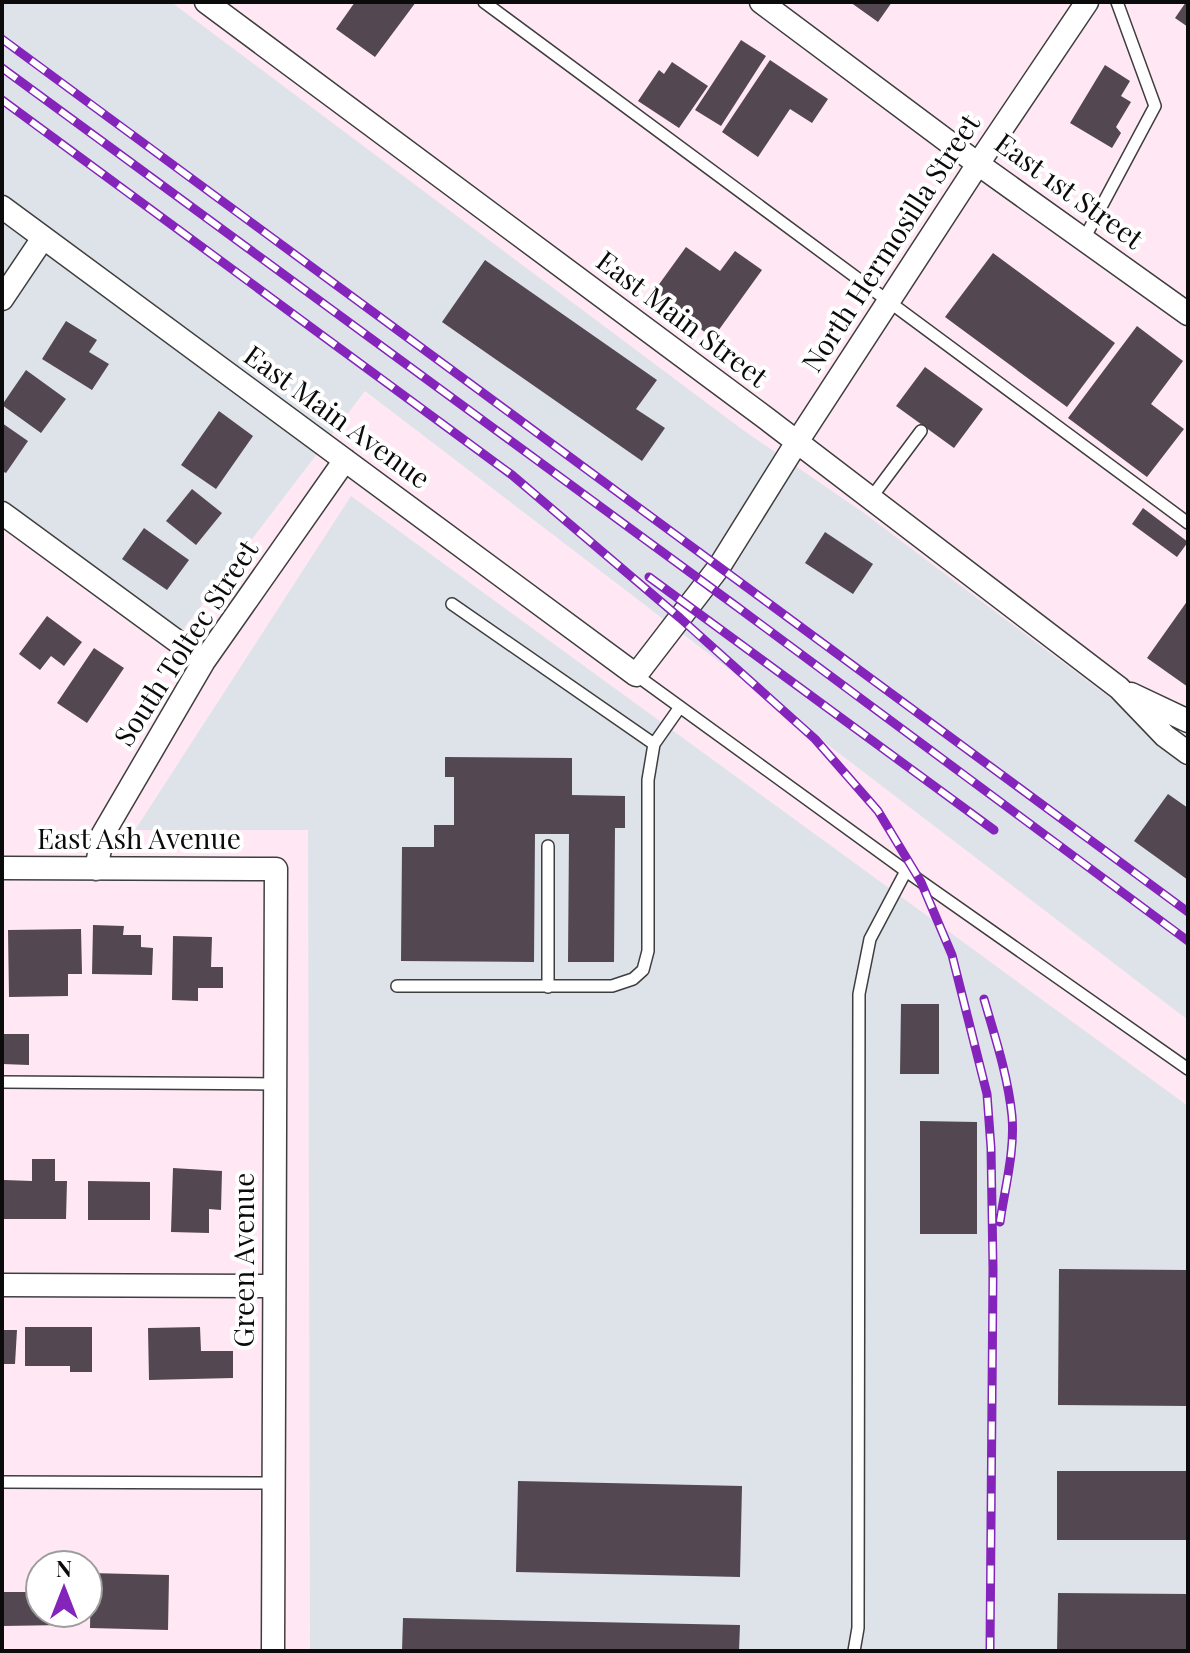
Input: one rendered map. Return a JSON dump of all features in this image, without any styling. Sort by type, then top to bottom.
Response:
[{"type":"street","name":"East Main Street","points":[[206,2],[871,498],[1119,688],[1165,736],[1188,753]]},
{"type":"street","name":"East 1st Street","points":[[761,2],[978,164],[1188,314]]},
{"type":"street","name":"North Hermosilla Street","points":[[636,675],[719,567],[978,164],[1087,2]]},
{"type":"street","name":"East Main Avenue","points":[[2,207],[636,675]]},
{"type":"street","points":[[2,299],[43,238]]},
{"type":"street","name":"South Toltec Street","points":[[96,869],[103,834],[204,661],[345,460]]},
{"type":"street","points":[[2,513],[204,661]]},
{"type":"street","name":"East Main Street","points":[[1119,688],[1188,721]]},
{"type":"street","name":"East Ash Avenue","points":[[2,868],[276,869]]},
{"type":"street","name":"Green Avenue","points":[[273,1651],[276,869]]},
{"type":"street","points":[[2,1285],[273,1286]]},
{"type":"lane","points":[[484,2],[1188,523]]},
{"type":"lane","points":[[1084,239],[1155,106],[1117,2]]},
{"type":"lane","points":[[871,498],[921,431]]},
{"type":"lane","points":[[452,604],[654,744]]},
{"type":"lane","points":[[636,675],[906,871],[1188,1069]]},
{"type":"lane","points":[[397,986],[612,986],[633,979],[643,970],[650,919],[648,780],[654,744],[680,707]]},
{"type":"lane","points":[[548,846],[548,987]]},
{"type":"lane","points":[[854,1651],[858,1628],[859,994],[870,939],[906,871]]},
{"type":"lane","points":[[2,1082],[274,1084]]},
{"type":"lane","points":[[2,1482],[273,1483]]},
{"type":"shaded area","points":[[2,2],[171,2],[743,430],[864,513],[1109,697],[1188,746],[1188,1020],[365,391],[175,640],[2,513]]},
{"type":"shaded area","points":[[351,496],[1188,1106],[1188,1651],[310,1651],[308,830],[135,830]]},
{"type":"building","points":[[355,2],[416,2],[375,57],[336,29]]},
{"type":"building","points":[[850,2],[892,2],[878,22]]},
{"type":"building","points":[[1188,2],[1188,27],[1175,18]]},
{"type":"building","points":[[741,40],[766,56],[721,126],[695,110]]},
{"type":"building","points":[[770,60],[828,99],[812,123],[790,109],[758,157],[722,132]]},
{"type":"building","points":[[672,62],[708,86],[679,128],[638,101],[659,70],[664,74]]},
{"type":"building","points":[[1105,65],[1130,81],[1121,96],[1131,102],[1116,127],[1121,133],[1112,148],[1070,123]]},
{"type":"building","points":[[686,247],[720,271],[735,251],[762,270],[713,338],[652,294]]},
{"type":"building","points":[[993,253],[1115,343],[1067,407],[945,317]]},
{"type":"building","points":[[485,260],[657,380],[636,409],[665,428],[642,461],[442,322]]},
{"type":"building","points":[[66,321],[97,340],[89,352],[109,364],[92,390],[42,359]]},
{"type":"building","points":[[1137,326],[1183,361],[1151,404],[1184,429],[1147,477],[1068,418]]},
{"type":"building","points":[[925,367],[983,409],[954,448],[896,406]]},
{"type":"building","points":[[26,370],[66,399],[41,433],[2,405]]},
{"type":"building","points":[[219,411],[253,436],[216,489],[181,465]]},
{"type":"building","points":[[2,423],[28,441],[6,473],[2,471]]},
{"type":"building","points":[[192,489],[222,513],[196,545],[166,521]]},
{"type":"building","points":[[1143,508],[1188,542],[1177,557],[1132,524]]},
{"type":"building","points":[[144,528],[189,560],[167,590],[122,559]]},
{"type":"building","points":[[825,532],[873,564],[853,594],[805,563]]},
{"type":"building","points":[[1188,600],[1188,687],[1147,658]]},
{"type":"building","points":[[47,616],[82,642],[64,666],[51,656],[40,670],[19,654]]},
{"type":"building","points":[[94,648],[124,668],[87,723],[57,703]]},
{"type":"building","points":[[445,757],[572,758],[572,795],[625,796],[625,828],[615,828],[614,962],[568,962],[569,834],[535,834],[534,962],[401,961],[402,847],[434,847],[434,825],[454,825],[454,777],[445,777]]},
{"type":"building","points":[[1168,794],[1188,808],[1188,880],[1134,841]]},
{"type":"building","points":[[93,925],[124,926],[123,935],[141,935],[141,947],[153,948],[152,975],[92,974]]},
{"type":"building","points":[[81,929],[82,974],[68,974],[68,996],[9,997],[8,930]]},
{"type":"building","points":[[173,936],[212,937],[211,967],[223,967],[223,988],[198,988],[198,1001],[172,1000]]},
{"type":"building","points":[[901,1004],[939,1004],[939,1074],[900,1074]]},
{"type":"building","points":[[2,1034],[29,1034],[29,1065],[2,1064]]},
{"type":"building","points":[[920,1121],[977,1122],[977,1234],[920,1234]]},
{"type":"building","points":[[32,1159],[55,1159],[55,1181],[67,1181],[66,1219],[3,1219],[4,1180],[32,1181]]},
{"type":"building","points":[[173,1168],[222,1171],[221,1210],[209,1209],[209,1233],[171,1232]]},
{"type":"building","points":[[88,1181],[150,1182],[150,1220],[88,1220]]},
{"type":"building","points":[[1059,1269],[1188,1270],[1188,1406],[1058,1405]]},
{"type":"building","points":[[25,1327],[92,1327],[92,1372],[70,1372],[70,1366],[25,1366]]},
{"type":"building","points":[[200,1327],[201,1351],[233,1351],[233,1378],[149,1380],[148,1328]]},
{"type":"building","points":[[2,1330],[17,1330],[15,1364],[2,1364]]},
{"type":"building","points":[[1057,1471],[1188,1471],[1188,1540],[1057,1540]]},
{"type":"building","points":[[518,1481],[742,1486],[740,1577],[516,1572]]},
{"type":"building","points":[[104,1573],[169,1575],[168,1630],[104,1628]]},
{"type":"building","points":[[2,1592],[24,1592],[24,1626],[2,1626]]},
{"type":"building","points":[[1058,1593],[1188,1594],[1188,1651],[1057,1651]]},
{"type":"building","points":[[403,1618],[740,1625],[739,1651],[402,1651]]},
{"type":"railway","points":[[2,39],[1188,912]]},
{"type":"railway","points":[[2,68],[1188,941]]},
{"type":"railway","points":[[2,100],[512,475],[680,618],[815,739],[878,811],[921,882],[952,955],[987,1094],[993,1269],[990,1651]]},
{"type":"railway","points":[[649,577],[994,830]]},
{"type":"railway","points":[[984,999],[1004,1071],[1013,1129],[1000,1222]]}]
